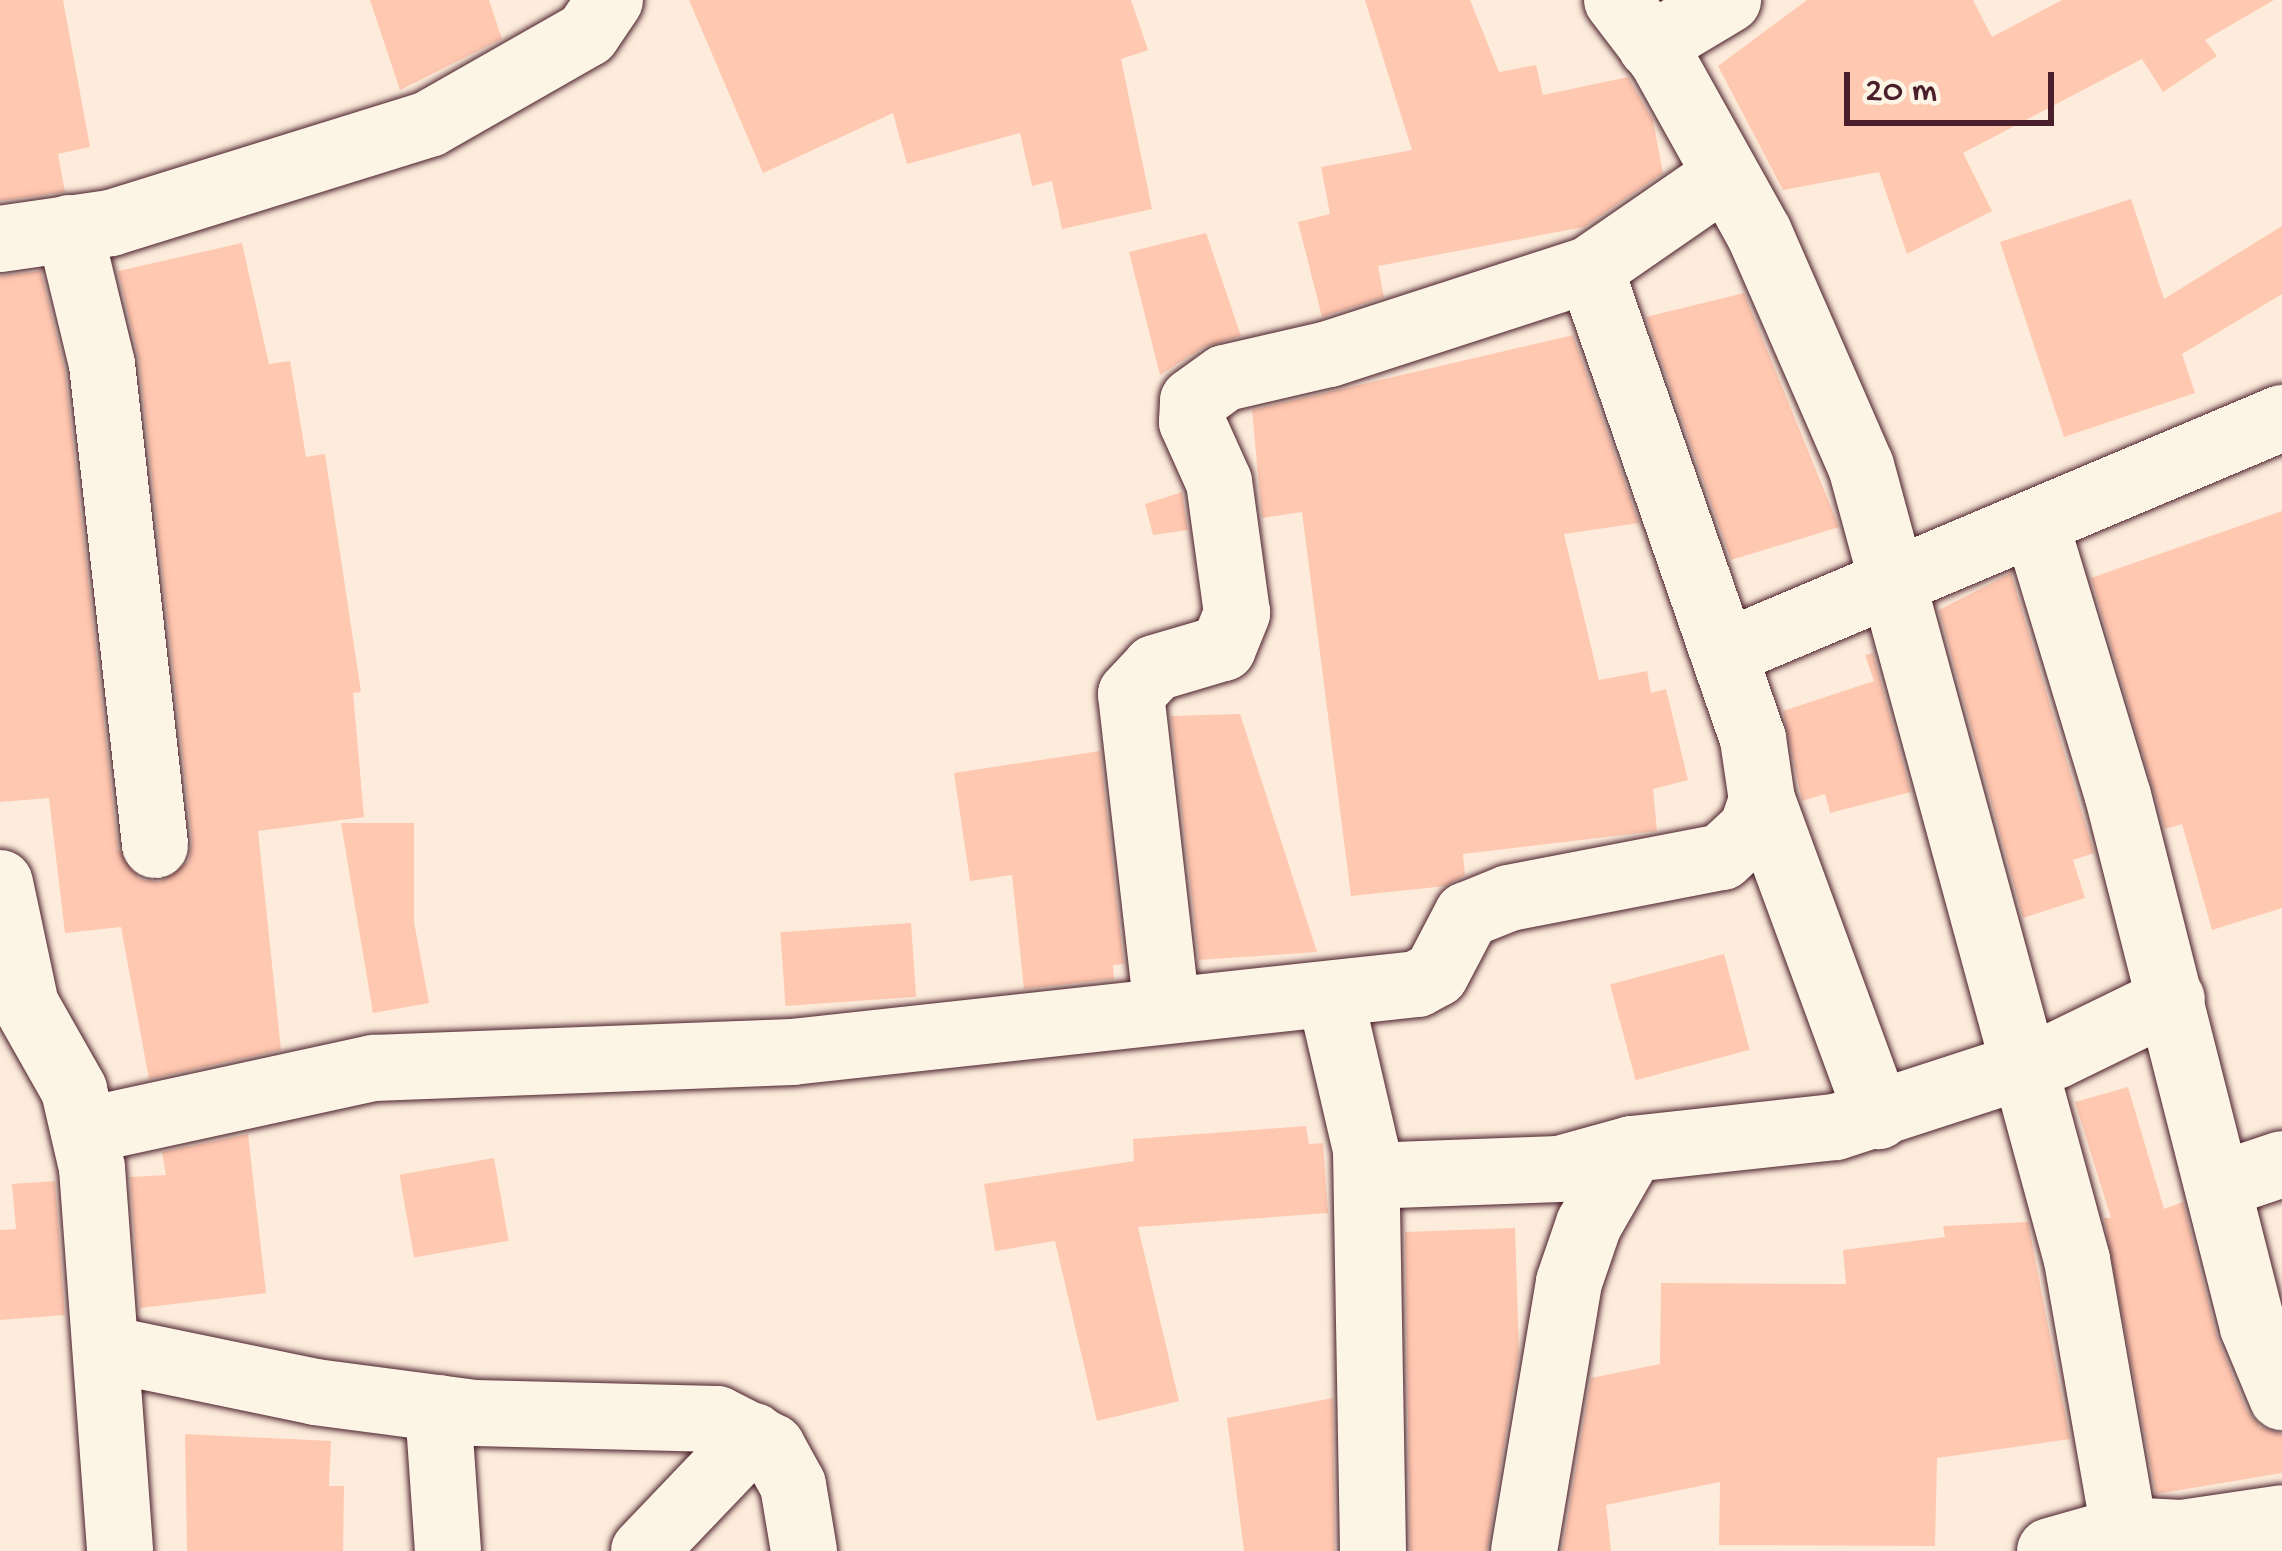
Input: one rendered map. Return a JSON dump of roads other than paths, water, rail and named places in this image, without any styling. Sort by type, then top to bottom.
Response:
[{"type":"street","points":[[0,239],[111,223],[429,124],[587,34],[610,0]]},
{"type":"street","points":[[1729,0],[1634,23],[1725,176],[1832,392],[1975,864],[2018,1068],[2164,1538]]},
{"type":"street","points":[[1167,1010],[1131,694],[1155,668],[1223,648],[1238,613],[1219,482],[1192,422],[1193,401],[1225,378],[1329,354],[1590,269],[1725,176]]},
{"type":"street","points":[[69,228],[102,364],[155,844]]},
{"type":"street","points":[[1590,269],[1754,739],[1762,800],[1878,1116]]},
{"type":"street","points":[[1725,653],[1892,582],[2038,528],[2282,418]]},
{"type":"street","points":[[2038,528],[2172,999],[2253,1327],[2282,1397]]},
{"type":"street","points":[[84,1131],[374,1068],[792,1052],[1417,984],[1436,974],[1455,926],[1509,898],[1722,857],[1752,830],[1762,800]]},
{"type":"street","points":[[0,883],[13,1006],[74,1090],[84,1131],[108,1349],[120,1551]]},
{"type":"street","points":[[1330,995],[1367,1176],[1373,1551]]},
{"type":"street","points":[[1367,1176],[1559,1169],[1632,1149],[1758,1138],[1878,1116],[2018,1068],[2172,999]]},
{"type":"street","points":[[1524,1551],[1569,1282],[1589,1224],[1632,1149]]},
{"type":"street","points":[[2220,1185],[2282,1164]]},
{"type":"street","points":[[108,1349],[438,1408],[717,1419],[772,1448],[793,1484],[804,1551]]},
{"type":"street","points":[[438,1408],[448,1551]]},
{"type":"street","points":[[644,1551],[754,1436]]},
{"type":"street","points":[[2050,1551],[2282,1518]]}]
